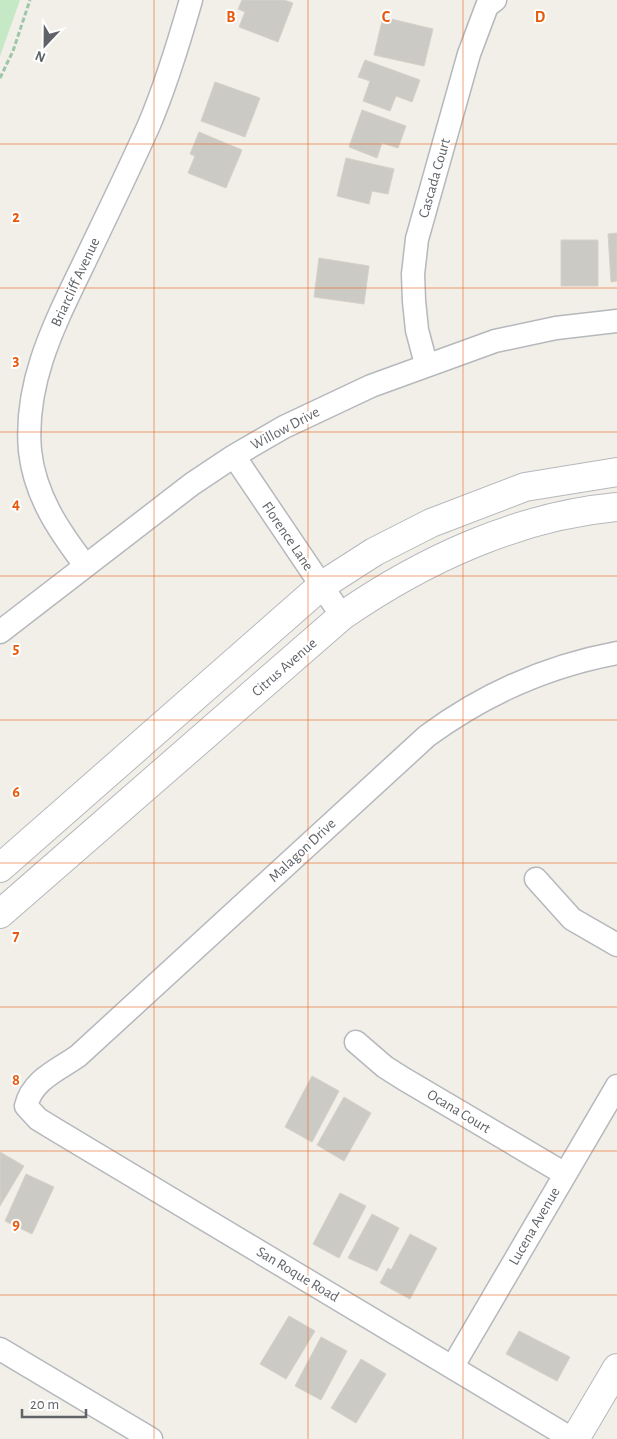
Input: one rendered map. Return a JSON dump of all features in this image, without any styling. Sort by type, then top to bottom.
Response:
[{"type":"street","name":"Briarcliff Avenue","points":[[85,565],[54,523],[45,504],[33,468],[30,426],[37,372],[56,322],[149,125],[177,48],[191,0]]},
{"type":"street","name":"Cascada Court","points":[[426,364],[417,330],[414,301],[413,274],[416,239],[469,54],[487,6],[495,0]]},
{"type":"street","name":"Willow Drive","points":[[0,632],[85,565],[234,456],[327,406],[370,386],[426,364],[495,341],[556,328],[617,321]]},
{"type":"street","name":"Florence Lane","points":[[234,456],[342,616]]},
{"type":"street","points":[[0,868],[321,586],[374,552],[440,519],[525,487],[617,472]]},
{"type":"street","name":"Citrus Avenue","points":[[0,914],[342,616],[403,578],[468,546],[554,517],[617,507]]},
{"type":"street","name":"Malagon Drive","points":[[26,1106],[28,1098],[38,1083],[78,1056],[426,736],[466,708],[528,678],[581,660],[617,653]]},
{"type":"street","points":[[536,879],[572,919],[617,945]]},
{"type":"street","name":"Ocana Court","points":[[356,1042],[404,1079],[565,1174]]},
{"type":"street","name":"Lucena Avenue","points":[[453,1366],[617,1086]]},
{"type":"street","name":"San Roque Road","points":[[26,1106],[38,1119],[573,1439]]},
{"type":"street","points":[[0,1349],[151,1439]]},
{"type":"street","points":[[573,1439],[617,1368]]},
{"type":"path","points":[[0,78],[13,51],[30,0]]},
{"type":"green space","points":[[0,0],[20,0],[0,56]]},
{"type":"building","points":[[242,0],[284,0],[293,3],[278,42],[239,27],[245,12],[238,9]]},
{"type":"building","points":[[383,17],[433,29],[424,66],[374,55]]},
{"type":"building","points":[[365,60],[420,80],[412,102],[396,96],[390,111],[363,101],[370,81],[358,77]]},
{"type":"building","points":[[215,82],[260,98],[245,137],[201,121]]},
{"type":"building","points":[[362,110],[406,126],[398,148],[382,143],[377,158],[349,147]]},
{"type":"building","points":[[199,132],[242,150],[226,188],[188,173],[195,156],[190,154]]},
{"type":"building","points":[[346,158],[394,169],[388,194],[372,191],[369,204],[337,196]]},
{"type":"building","points":[[617,233],[617,281],[611,282],[608,234]]},
{"type":"building","points":[[561,240],[598,240],[598,286],[561,286]]},
{"type":"building","points":[[319,258],[369,266],[364,304],[314,297]]},
{"type":"building","points":[[312,1076],[339,1091],[312,1142],[285,1127]]},
{"type":"building","points":[[344,1097],[371,1113],[344,1161],[317,1145]]},
{"type":"building","points":[[0,1152],[24,1166],[0,1206]]},
{"type":"building","points":[[26,1174],[54,1187],[32,1234],[5,1221]]},
{"type":"building","points":[[340,1193],[366,1206],[339,1258],[313,1244]]},
{"type":"building","points":[[372,1214],[399,1228],[377,1271],[348,1258]]},
{"type":"building","points":[[410,1234],[437,1248],[410,1299],[380,1283],[388,1268],[391,1270]]},
{"type":"building","points":[[289,1316],[315,1331],[286,1379],[260,1364]]},
{"type":"building","points":[[519,1331],[570,1357],[557,1381],[506,1354]]},
{"type":"building","points":[[321,1337],[347,1351],[321,1400],[295,1386]]},
{"type":"building","points":[[361,1359],[386,1374],[356,1423],[331,1408]]}]
